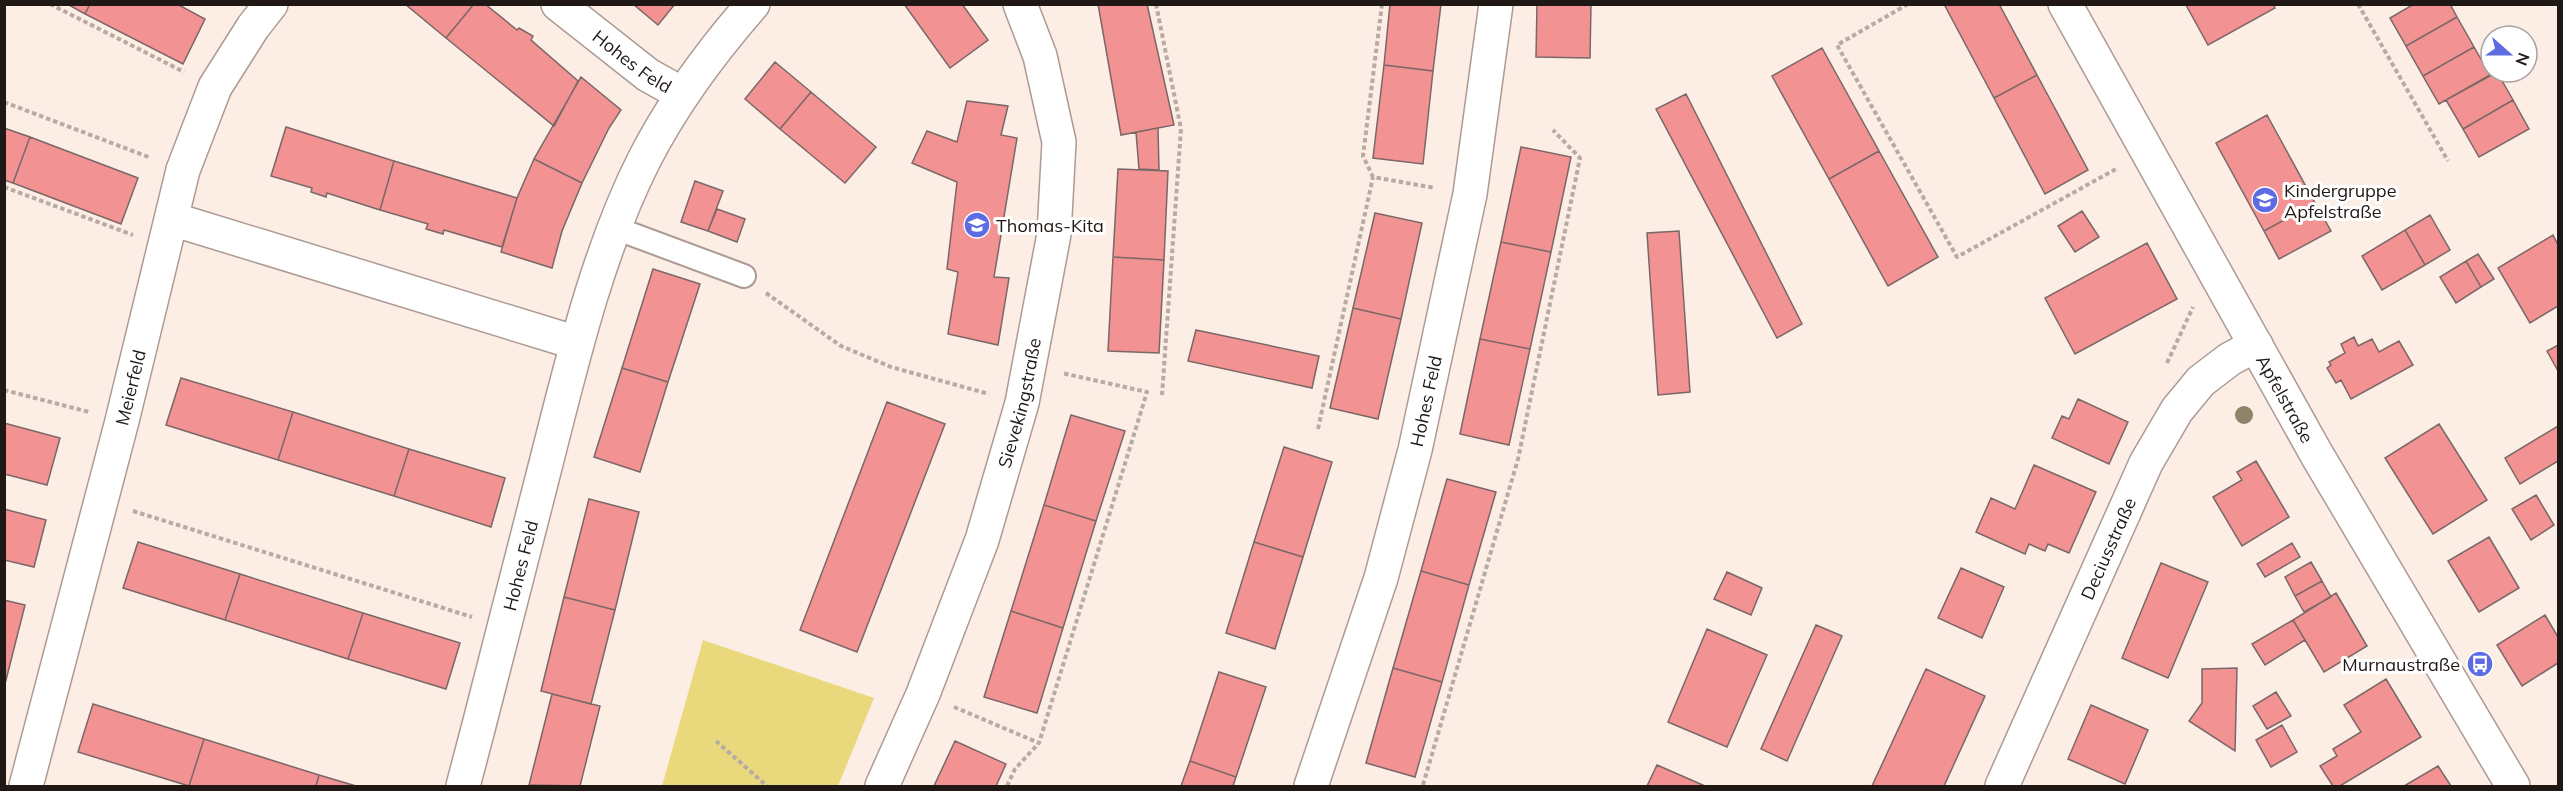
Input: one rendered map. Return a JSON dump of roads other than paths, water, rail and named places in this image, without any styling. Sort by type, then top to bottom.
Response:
[{"type":"street","name":"Meierfeld","points":[[26,786],[122,421],[183,170],[215,87],[253,27],[271,4]]},
{"type":"street","name":"Hohes Feld","points":[[558,4],[648,75],[682,94]]},
{"type":"street","name":"Hohes Feld","points":[[463,786],[577,343],[615,228],[644,160],[682,94],[726,34],[753,4]]},
{"type":"street","name":"Sievekingstraße","points":[[882,786],[923,694],[982,540],[1030,366],[1054,234],[1059,142],[1040,56],[1020,4]]},
{"type":"street","name":"Hohes Feld","points":[[1311,786],[1381,578],[1415,450],[1470,194],[1496,4]]},
{"type":"street","name":"Apfelstraße","points":[[2065,4],[2317,455],[2513,786]]},
{"type":"street","points":[[168,233],[577,343]]},
{"type":"street","name":"Deciusstraße","points":[[2002,786],[2146,463],[2176,410],[2201,381],[2230,359],[2256,345]]},
{"type":"lane","points":[[615,228],[744,276]]},
{"type":"place","name":"Kindergruppe Apfelstraße","points":[[2265,200]]},
{"type":"place","name":"Thomas-Kita","points":[[977,225]]},
{"type":"place","name":"Murnaustraße","points":[[2480,664]]}]
